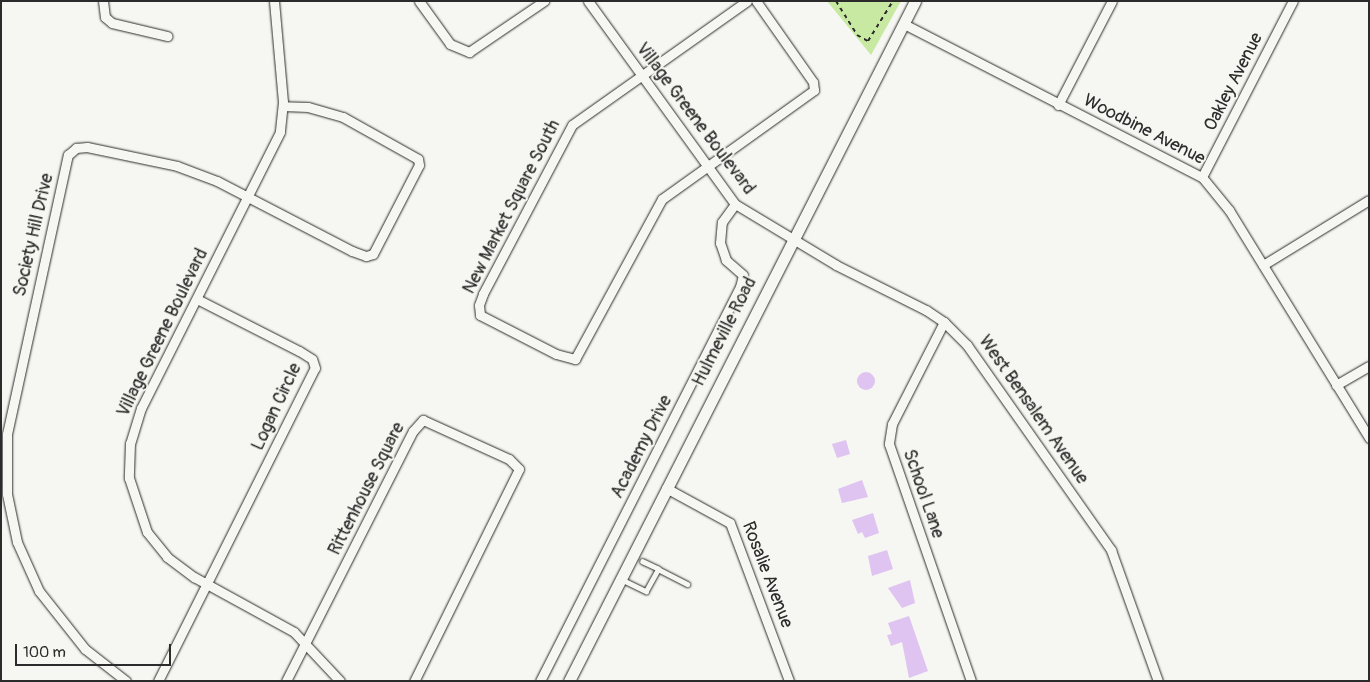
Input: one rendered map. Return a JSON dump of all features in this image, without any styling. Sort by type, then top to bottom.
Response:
[{"type":"main road","name":"Hulmeville Road","points":[[569,681],[790,240],[915,1]]},
{"type":"street","points":[[103,1],[105,17],[112,23],[167,36]]},
{"type":"street","name":"Village Greene Boulevard","points":[[274,1],[283,106],[276,142],[141,408],[130,443],[129,478],[136,508],[154,543],[178,567],[275,620],[306,643],[340,681]]},
{"type":"street","points":[[419,1],[450,44],[469,52],[544,1]]},
{"type":"street","name":"Village Greene Boulevard","points":[[588,1],[706,167],[735,204],[790,240]]},
{"type":"street","points":[[640,74],[747,1]]},
{"type":"street","points":[[706,167],[814,90],[813,82],[756,1]]},
{"type":"street","points":[[1058,105],[1112,1]]},
{"type":"street","name":"Oakley Avenue","points":[[1202,177],[1293,1]]},
{"type":"street","name":"Woodbine Avenue","points":[[904,24],[1058,105],[1202,177],[1221,198],[1369,438]]},
{"type":"street","name":"New Market Square South","points":[[640,74],[580,116],[566,134],[483,294],[479,305],[480,315],[556,354],[575,359],[654,209],[670,192],[706,167]]},
{"type":"street","points":[[249,198],[352,251],[370,256],[379,247],[419,165],[411,154],[343,117],[308,107],[283,106]]},
{"type":"street","name":"Society Hill Drive","points":[[126,681],[79,643],[39,591],[17,542],[7,494],[7,434],[68,155],[76,148],[87,147],[176,166],[249,198]]},
{"type":"street","points":[[1263,265],[1369,200]]},
{"type":"street","name":"Academy Drive","points":[[540,681],[740,287],[743,275],[726,260],[720,243],[722,222],[735,204]]},
{"type":"street","name":"West Bensalem Avenue","points":[[790,240],[944,322],[967,345],[1110,550],[1158,681]]},
{"type":"street","name":"Logan Circle","points":[[197,299],[299,351],[312,359],[316,368],[208,584]]},
{"type":"street","name":"School Lane","points":[[944,322],[892,424],[889,444],[971,681]]},
{"type":"street","points":[[1336,385],[1369,366]]},
{"type":"street","name":"Rittenhouse Square","points":[[306,643],[413,431],[420,421],[430,420],[518,465],[519,472],[414,681]]},
{"type":"street","name":"Rosalie Avenue","points":[[666,488],[730,523],[789,681]]},
{"type":"street","points":[[158,681],[208,584]]},
{"type":"street","points":[[286,681],[306,643]]},
{"type":"lane","points":[[644,562],[687,584]]},
{"type":"lane","points":[[620,578],[646,591],[658,569]]},
{"type":"path","points":[[836,1],[857,35],[868,40],[893,1]]},
{"type":"green space","points":[[827,1],[901,1],[871,55]]},
{"type":"building","points":[[862,372],[870,372],[875,377],[873,388],[862,390],[857,385],[857,377]]},
{"type":"building","points":[[846,440],[850,454],[837,458],[832,444]]},
{"type":"building","points":[[862,480],[868,497],[842,503],[838,489]]},
{"type":"building","points":[[873,513],[879,533],[865,538],[862,532],[858,534],[852,520]]},
{"type":"building","points":[[887,550],[893,569],[872,576],[868,556]]},
{"type":"building","points":[[910,580],[915,603],[902,608],[888,588]]},
{"type":"building","points":[[909,616],[928,671],[909,678],[902,642],[891,646],[887,635],[892,634],[888,623]]}]
